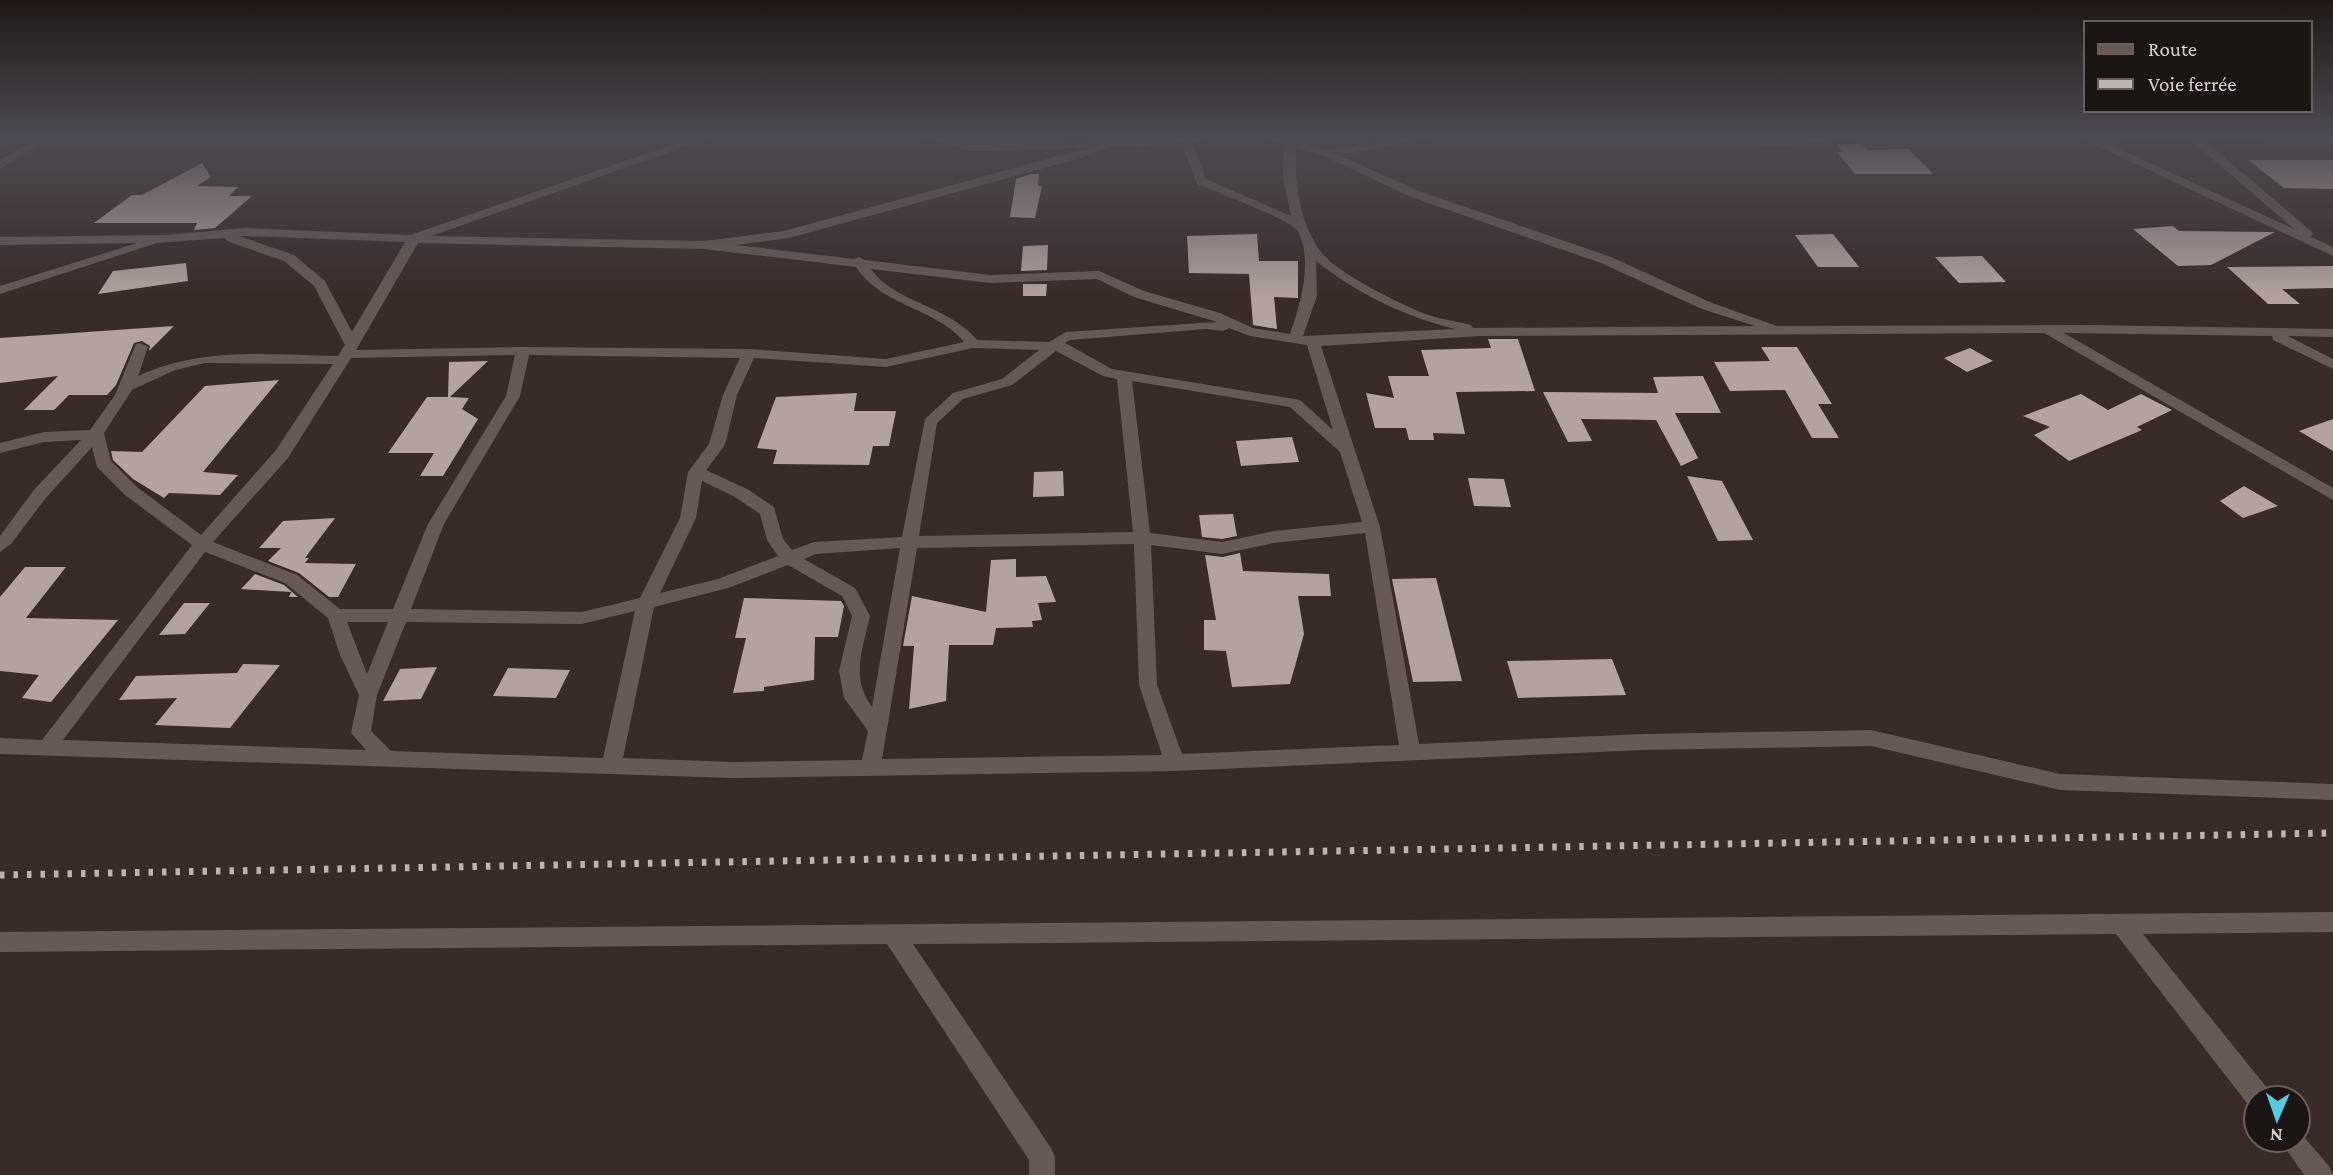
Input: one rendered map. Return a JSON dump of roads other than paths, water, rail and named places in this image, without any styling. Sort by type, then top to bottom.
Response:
[{"type":"street","points":[[47,747],[202,544],[282,454],[348,353],[415,237],[550,191]]},
{"type":"street","points":[[704,245],[785,235],[948,191]]},
{"type":"street","points":[[1224,191],[1293,222],[1317,256],[1351,282],[1419,316],[1481,332]]},
{"type":"street","points":[[1290,191],[1293,222]]},
{"type":"street","points":[[1408,191],[1606,260],[1707,306],[1785,332]]},
{"type":"street","points":[[2200,191],[2328,250]]},
{"type":"street","points":[[2257,191],[2328,250]]},
{"type":"street","points":[[0,241],[165,239],[245,232],[415,237],[490,243],[704,245],[859,261],[990,279],[1099,275],[1139,294],[1215,316],[1250,332]]},
{"type":"street","points":[[198,236],[236,238],[289,258],[320,284],[348,353]]},
{"type":"street","points":[[0,290],[165,239]]},
{"type":"street","points":[[1295,340],[1310,296],[1309,243]]},
{"type":"street","points":[[859,261],[865,275],[896,295],[963,328],[973,344]]},
{"type":"street","points":[[871,768],[930,422],[958,396],[1007,382],[1066,336],[1206,325],[1313,342],[1481,332],[2048,330],[2333,333]]},
{"type":"street","points":[[2048,330],[2333,495]]},
{"type":"street","points":[[2272,333],[2333,365]]},
{"type":"street","points":[[1313,342],[1344,448],[1371,527],[1410,752]]},
{"type":"street","points":[[129,386],[170,367],[205,359],[348,353],[523,351],[750,354],[886,363],[973,344],[1063,347],[1108,373],[1295,403],[1344,448]]},
{"type":"street","points":[[0,546],[40,494],[97,435],[129,386],[141,347]]},
{"type":"street","points":[[386,758],[361,733],[368,695],[436,524],[513,396],[523,351]]},
{"type":"street","points":[[611,766],[646,603],[688,518],[696,472],[717,444],[730,394],[750,354]]},
{"type":"street","points":[[1124,375],[1142,538],[1148,685],[1175,763]]},
{"type":"street","points":[[97,435],[103,463],[131,491],[202,544],[291,579],[316,603],[336,615],[582,618],[722,584],[814,548],[908,542],[1142,538],[1222,548],[1274,537],[1371,527]]},
{"type":"street","points":[[0,448],[44,437],[97,435]]},
{"type":"street","points":[[696,472],[741,493],[768,511],[775,540],[789,558],[849,592],[860,616],[848,671],[854,698],[877,729]]},
{"type":"street","points":[[336,615],[349,655],[368,695]]},
{"type":"street","points":[[0,746],[733,770],[1175,763],[1644,742],[1871,738],[2060,782],[2333,792]]},
{"type":"street","points":[[0,942],[2333,922]]},
{"type":"street","points":[[2122,924],[2248,1084]]},
{"type":"street","points":[[893,934],[1042,1157],[1042,1175]]},
{"type":"street","points":[[2304,1154],[2320,1175]]},
{"type":"railway","points":[[0,875],[2333,833]]}]
